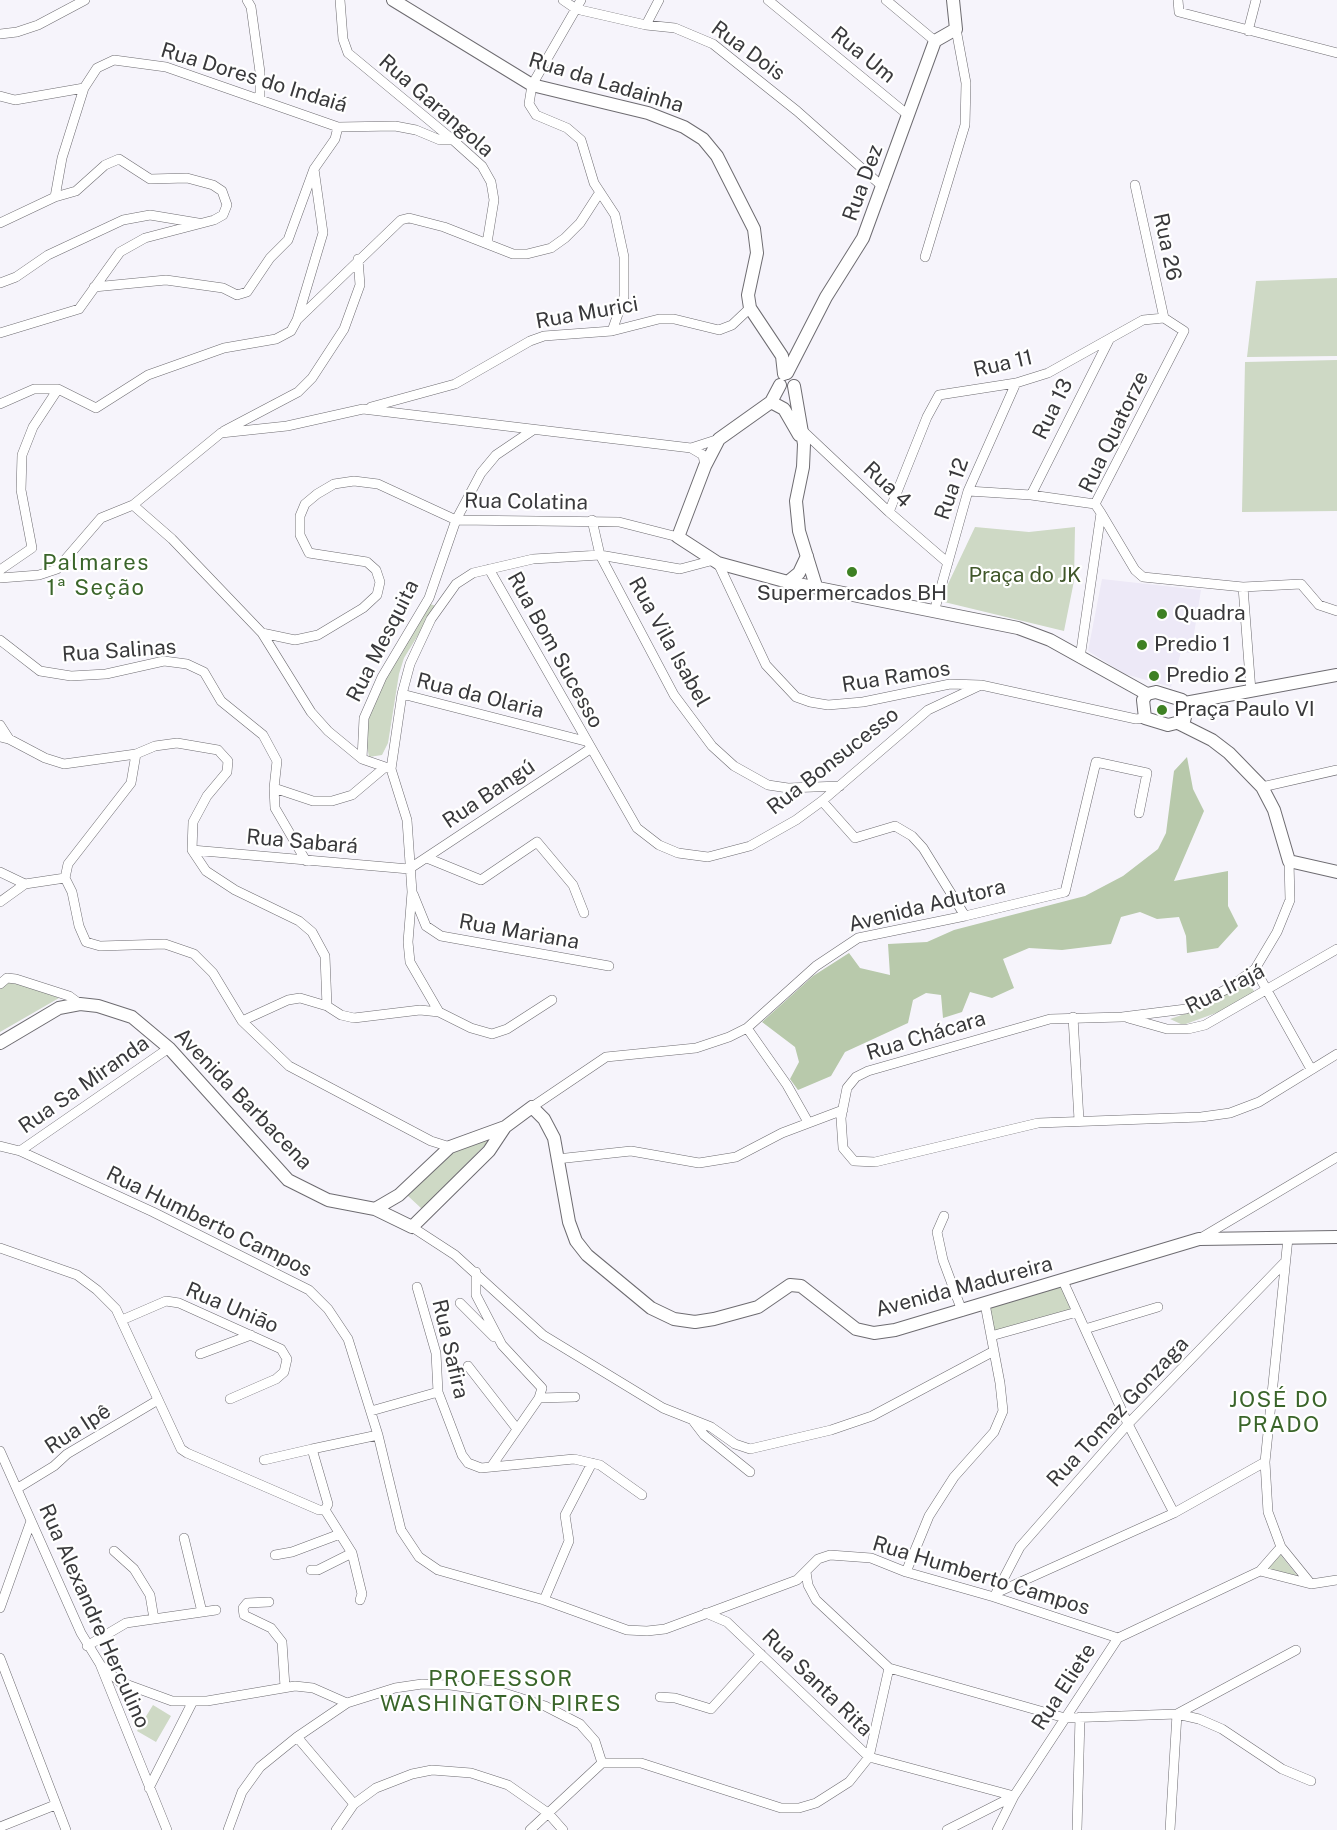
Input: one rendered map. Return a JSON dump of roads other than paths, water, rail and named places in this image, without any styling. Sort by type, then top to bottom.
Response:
[{"type":"street","points":[[0,34],[38,26],[85,0]]},
{"type":"street","points":[[247,0],[251,7],[260,72],[260,99]]},
{"type":"street","name":"Rua Garangola","points":[[340,0],[341,31],[348,53],[482,166],[491,182],[494,200],[486,243]]},
{"type":"street","name":"Rua da Ladainha","points":[[393,0],[532,85],[648,113],[684,127],[702,139],[717,156],[754,229],[757,253],[748,295],[750,308]]},
{"type":"street","name":"Rua Dois","points":[[562,0],[645,25],[675,28],[713,44],[797,111],[884,187]]},
{"type":"street","points":[[645,25],[659,0]]},
{"type":"street","name":"Rua Um","points":[[768,0],[908,115]]},
{"type":"street","points":[[886,0],[935,41],[956,29]]},
{"type":"street","points":[[925,257],[965,125],[966,83],[953,0]]},
{"type":"street","points":[[1178,0],[1179,12],[1337,53]]},
{"type":"street","points":[[1248,31],[1256,0]]},
{"type":"street","points":[[578,4],[532,85],[529,104],[530,109],[576,133],[581,140],[594,183],[615,215],[624,257],[624,297],[612,331]]},
{"type":"street","name":"Rua Dez","points":[[786,379],[797,352],[826,297],[863,238],[884,187],[935,41]]},
{"type":"street","name":"Rua Dores do Indaiá","points":[[55,197],[62,158],[84,88],[96,68],[114,60],[166,67],[338,127],[395,126],[416,130],[440,141],[453,140]]},
{"type":"street","points":[[0,96],[15,100],[84,88]]},
{"type":"street","points":[[94,287],[166,280],[223,288],[237,295],[247,292],[270,258],[288,240],[314,169],[335,139],[338,127]]},
{"type":"street","points":[[0,223],[55,197],[76,191],[105,165],[119,159],[150,179],[188,178],[213,185],[222,191],[227,205],[223,215],[183,230],[145,238],[120,252],[79,309],[74,312],[55,315],[0,333]]},
{"type":"street","points":[[297,320],[323,233],[314,169]]},
{"type":"street","name":"Rua 26","points":[[1135,185],[1164,318]]},
{"type":"street","points":[[0,404],[34,389],[58,389],[96,408],[148,375],[224,348],[276,339],[291,330],[297,320],[392,227],[409,218],[444,227],[513,254],[528,254],[551,248],[580,223],[600,192]]},
{"type":"street","points":[[0,283],[16,276],[48,255],[123,220],[150,214],[198,223]]},
{"type":"street","points":[[0,578],[39,575],[57,568],[101,518],[133,505],[221,433],[298,392],[312,378],[344,330],[360,285],[358,259]]},
{"type":"street","points":[[750,308],[782,357],[803,437],[803,467],[796,501],[800,531],[816,586]]},
{"type":"street","name":"Rua Murici","points":[[221,433],[287,426],[363,409],[455,384],[530,341],[544,336],[612,331],[659,319],[674,319],[719,330],[732,325],[750,308]]},
{"type":"street","name":"Rua Quatorze","points":[[1080,658],[1101,513],[1095,504],[1184,331],[1164,318]]},
{"type":"street","name":"Rua 11","points":[[889,512],[927,417],[939,395],[1016,383],[1048,373],[1143,320],[1164,318]]},
{"type":"street","name":"Rua 13","points":[[1031,495],[1109,340]]},
{"type":"street","points":[[363,409],[692,448],[719,439],[771,402],[786,379]]},
{"type":"street","name":"Rua 12","points":[[934,612],[968,491],[1016,383]]},
{"type":"street","points":[[0,570],[32,548],[21,490],[22,455],[33,427],[58,389]]},
{"type":"street","points":[[771,402],[780,406],[803,437]]},
{"type":"street","name":"Rua Mesquita","points":[[362,759],[364,718],[382,677],[429,598],[456,520],[481,473],[496,455],[533,430]]},
{"type":"street","name":"Rua 4","points":[[803,437],[948,562]]},
{"type":"street","points":[[719,439],[705,466],[678,537],[716,561],[788,582],[1018,628],[1050,640],[1147,694],[1166,694],[1185,703],[1337,675]]},
{"type":"street","points":[[692,448],[703,455],[705,466]]},
{"type":"street","name":"Rua Colatina","points":[[262,633],[295,640],[318,635],[363,608],[377,595],[380,582],[376,570],[367,562],[309,553],[300,535],[300,516],[305,504],[316,494],[334,484],[354,481],[378,484],[456,520],[592,520],[634,524],[678,537]]},
{"type":"street","points":[[968,491],[1031,495],[1095,504]]},
{"type":"street","points":[[133,505],[187,554],[262,633],[310,712],[327,731],[362,759],[387,768]]},
{"type":"street","points":[[1101,513],[1134,570],[1143,577],[1243,587],[1301,584],[1319,605],[1337,611]]},
{"type":"street","name":"Rua Vila Isabel","points":[[592,520],[600,555],[674,696],[712,746],[734,766],[768,784],[788,788],[840,786]]},
{"type":"street","points":[[439,1012],[410,962],[408,942],[412,892],[407,820],[387,768],[410,664],[431,619],[456,584],[473,573],[489,569],[558,555],[600,555],[680,568],[716,561]]},
{"type":"street","points":[[788,582],[799,573],[807,556]]},
{"type":"street","name":"Rua Ramos","points":[[716,561],[766,665],[780,683],[796,697],[828,705],[863,702],[950,684],[981,685]]},
{"type":"street","name":"Rua Bom Sucesso","points":[[489,569],[588,745]]},
{"type":"street","points":[[1243,587],[1251,692]]},
{"type":"street","name":"Rua Salinas","points":[[0,640],[40,671],[71,676],[106,674],[164,661],[187,664],[204,672],[221,701],[263,735],[277,761],[274,788],[275,808],[306,861]]},
{"type":"street","points":[[981,685],[1136,719],[1145,718],[1168,725],[1180,724],[1229,753],[1262,787],[1274,810],[1289,861],[1290,900],[1277,932],[1256,969],[1227,989],[1186,1010],[1122,1017]]},
{"type":"street","name":"Rua Bonsucesso","points":[[588,745],[637,828],[659,845],[678,853],[708,857],[750,846],[796,820],[840,786],[928,710],[981,685]]},
{"type":"street","name":"Rua da Olaria","points":[[402,694],[588,745]]},
{"type":"street","points":[[1145,718],[1142,706],[1147,694]]},
{"type":"street","points":[[1180,724],[1186,717],[1185,703]]},
{"type":"street","points":[[0,725],[4,738],[45,758],[64,764],[136,754],[155,746],[177,743],[218,750],[228,761],[227,772],[207,796],[193,822],[192,850],[206,872],[235,890],[299,921],[312,932],[325,956],[327,1006]]},
{"type":"street","name":"Rua Bangú","points":[[409,869],[588,745]]},
{"type":"street","points":[[136,754],[130,783],[68,864],[65,878],[72,892],[79,926],[86,942],[100,946],[165,944],[194,954],[213,973],[242,1021],[289,1066],[431,1141],[450,1147],[399,1195],[375,1209]]},
{"type":"street","name":"Avenida Adutora","points":[[450,1147],[505,1127],[606,1057],[696,1048],[729,1037],[747,1028],[816,966],[848,942],[1065,892],[1096,762],[1147,773],[1139,813]]},
{"type":"street","points":[[274,788],[313,801],[332,801],[352,795],[387,768]]},
{"type":"street","points":[[1262,787],[1337,770]]},
{"type":"street","points":[[822,801],[855,838],[895,826],[912,836],[923,848],[965,916]]},
{"type":"street","points":[[427,858],[481,880],[537,842],[573,885],[584,913]]},
{"type":"street","name":"Rua Sabará","points":[[192,850],[409,869]]},
{"type":"street","points":[[1289,861],[1337,872]]},
{"type":"street","points":[[0,872],[25,884]]},
{"type":"street","points":[[0,902],[25,884],[65,878]]},
{"type":"street","name":"Rua Mariana","points":[[412,892],[426,926],[441,936],[609,966]]},
{"type":"street","name":"Rua Irajá","points":[[1122,1017],[1167,1029],[1188,1029],[1205,1025],[1337,949]]},
{"type":"street","points":[[1256,969],[1311,1069]]},
{"type":"street","points":[[0,984],[7,978],[16,979],[69,996],[80,1004]]},
{"type":"street","points":[[242,1021],[288,1000],[300,998],[327,1006],[341,1015],[354,1018],[420,1010],[439,1012],[471,1028],[492,1034],[507,1029],[552,1000]]},
{"type":"street","name":"Avenida Barbacena","points":[[0,1043],[40,1017],[59,1008],[80,1004],[98,1006],[132,1017],[169,1048],[288,1180],[328,1200],[375,1209],[412,1227],[455,1255],[476,1272],[543,1335],[602,1374],[663,1408],[711,1427],[735,1444],[750,1449],[872,1416],[994,1351]]},
{"type":"street","points":[[1073,1017],[1079,1120]]},
{"type":"street","name":"Rua Chácara","points":[[843,1110],[847,1088],[856,1077],[868,1071],[1050,1019],[1122,1017]]},
{"type":"street","points":[[747,1028],[787,1085],[808,1122]]},
{"type":"street","name":"Rua Sa Miranda","points":[[20,1151],[169,1048]]},
{"type":"street","points":[[557,1159],[632,1151],[699,1163],[736,1157],[782,1132],[843,1110],[843,1148],[854,1161],[875,1162],[1012,1128],[1079,1120],[1201,1117],[1230,1113],[1260,1102],[1337,1054]]},
{"type":"street","name":"Avenida Madureira","points":[[532,1107],[550,1128],[569,1222],[576,1240],[587,1255],[651,1308],[674,1319],[695,1322],[741,1313],[758,1307],[790,1285],[801,1286],[812,1292],[856,1329],[874,1333],[896,1330],[962,1311],[1199,1239],[1337,1237]]},
{"type":"street","points":[[412,1227],[489,1151],[505,1127]]},
{"type":"street","name":"Rua Humberto Campos","points":[[0,1146],[20,1151],[153,1212],[309,1290],[328,1309],[348,1339],[378,1436],[401,1530],[419,1557],[438,1569],[544,1600],[627,1630],[646,1631],[665,1629],[797,1580],[818,1559],[830,1555],[872,1558],[906,1572],[995,1595],[1118,1638]]},
{"type":"street","points":[[1199,1239],[1337,1157]]},
{"type":"street","points":[[944,1216],[937,1232],[943,1260],[962,1311]]},
{"type":"street","points":[[1288,1238],[1265,1462],[1268,1512],[1281,1547],[1311,1584]]},
{"type":"street","points":[[0,1248],[77,1275],[97,1290],[116,1309],[181,1449],[319,1510],[325,1510]]},
{"type":"street","name":"Rua Tomaz Gonzaga","points":[[995,1595],[1020,1547],[1128,1424],[1284,1263]]},
{"type":"street","name":"Rua Safira","points":[[476,1272],[476,1295],[502,1345]]},
{"type":"street","points":[[1063,1281],[1128,1424],[1174,1513]]},
{"type":"street","name":"Rua Safira","points":[[417,1287],[436,1353],[438,1392],[462,1455],[468,1463],[481,1468],[574,1459],[600,1465],[642,1495]]},
{"type":"street","name":"Rua União","points":[[122,1320],[166,1301],[178,1303],[281,1349],[287,1359],[284,1372],[276,1379],[230,1400]]},
{"type":"street","name":"Rua Safira","points":[[460,1303],[538,1381],[542,1388],[539,1398]]},
{"type":"street","points":[[906,1572],[929,1516],[954,1477],[994,1432],[1003,1412],[985,1304]]},
{"type":"street","points":[[1085,1329],[1158,1306]]},
{"type":"street","points":[[991,1336],[1077,1312]]},
{"type":"street","points":[[200,1354],[251,1335]]},
{"type":"street","points":[[468,1366],[517,1429]]},
{"type":"street","points":[[371,1411],[438,1392]]},
{"type":"street","points":[[491,1467],[539,1398],[575,1397]]},
{"type":"street","name":"Rua Ipê","points":[[18,1488],[54,1466],[67,1454],[158,1400]]},
{"type":"street","points":[[694,1422],[704,1435],[750,1472]]},
{"type":"street","points":[[264,1460],[378,1436]]},
{"type":"street","points":[[312,1449],[328,1504],[325,1510]]},
{"type":"street","name":"Rua Alexandre Herculino","points":[[0,1451],[87,1646],[100,1664],[167,1830]]},
{"type":"street","points":[[995,1595],[1174,1513],[1265,1462]]},
{"type":"street","points":[[544,1600],[569,1541],[565,1515],[592,1463]]},
{"type":"street","points":[[325,1510],[352,1552],[362,1594],[360,1600]]},
{"type":"street","points":[[0,1608],[31,1521]]},
{"type":"street","points":[[274,1555],[292,1552],[340,1534]]},
{"type":"street","points":[[184,1538],[202,1612]]},
{"type":"street","name":"Rua Eliete","points":[[997,1830],[1014,1796],[1118,1638],[1260,1571],[1281,1547]]},
{"type":"street","points":[[114,1551],[134,1569],[150,1595],[154,1619]]},
{"type":"street","points":[[311,1570],[318,1570],[352,1552]]},
{"type":"street","points":[[1260,1571],[1311,1584],[1337,1580]]},
{"type":"street","points":[[806,1572],[808,1585],[816,1600],[889,1668],[1065,1718],[1177,1714],[1199,1719],[1222,1729],[1282,1769],[1311,1781]]},
{"type":"street","points":[[269,1602],[247,1603],[243,1608],[244,1615],[271,1628],[282,1642],[285,1687]]},
{"type":"street","points":[[87,1646],[126,1623],[216,1610]]},
{"type":"street","name":"Rua Santa Rita","points":[[706,1614],[727,1622],[869,1757],[1014,1796]]},
{"type":"street","points":[[1177,1714],[1296,1650]]},
{"type":"street","points":[[660,1697],[675,1698],[711,1709],[761,1654]]},
{"type":"street","points":[[0,1658],[66,1830]]},
{"type":"street","points":[[100,1664],[120,1682],[172,1701],[207,1701],[295,1686],[313,1688],[347,1703]]},
{"type":"street","points":[[530,1830],[602,1763],[641,1763],[781,1808],[799,1808],[816,1803],[849,1782],[869,1757],[889,1668]]},
{"type":"street","points":[[228,1830],[242,1792],[260,1767],[297,1737],[347,1703],[371,1694],[422,1684],[450,1685],[501,1692],[545,1706],[580,1724],[595,1741],[602,1763]]},
{"type":"street","points":[[149,1788],[193,1701]]},
{"type":"street","points":[[1170,1830],[1177,1714]]},
{"type":"street","points":[[1077,1830],[1080,1718]]},
{"type":"street","points":[[297,1737],[354,1804]]},
{"type":"street","points":[[336,1830],[354,1804],[376,1788],[412,1774],[450,1771],[491,1778],[508,1785],[548,1813],[563,1830]]},
{"type":"street","points":[[947,1830],[1014,1796]]},
{"type":"street","points":[[0,1827],[56,1805]]},
{"type":"place","name":"Supermercados BH","points":[[852,572]]},
{"type":"place","name":"Quadra","points":[[1162,614]]},
{"type":"place","name":"Predio 1","points":[[1142,645]]},
{"type":"place","name":"Predio 2","points":[[1154,676]]},
{"type":"place","name":"Praça Paulo VI","points":[[1162,710]]},
{"type":"district","name":"Palmares 1ª Seção","points":[[96,576]]},
{"type":"district","name":"JOSÉ DO PRADO","points":[[1279,1412]]},
{"type":"district","name":"PROFESSOR WASHINGTON PIRES","points":[[501,1692]]},
{"type":"park label","name":"Praça do JK","points":[[1025,576]]}]
